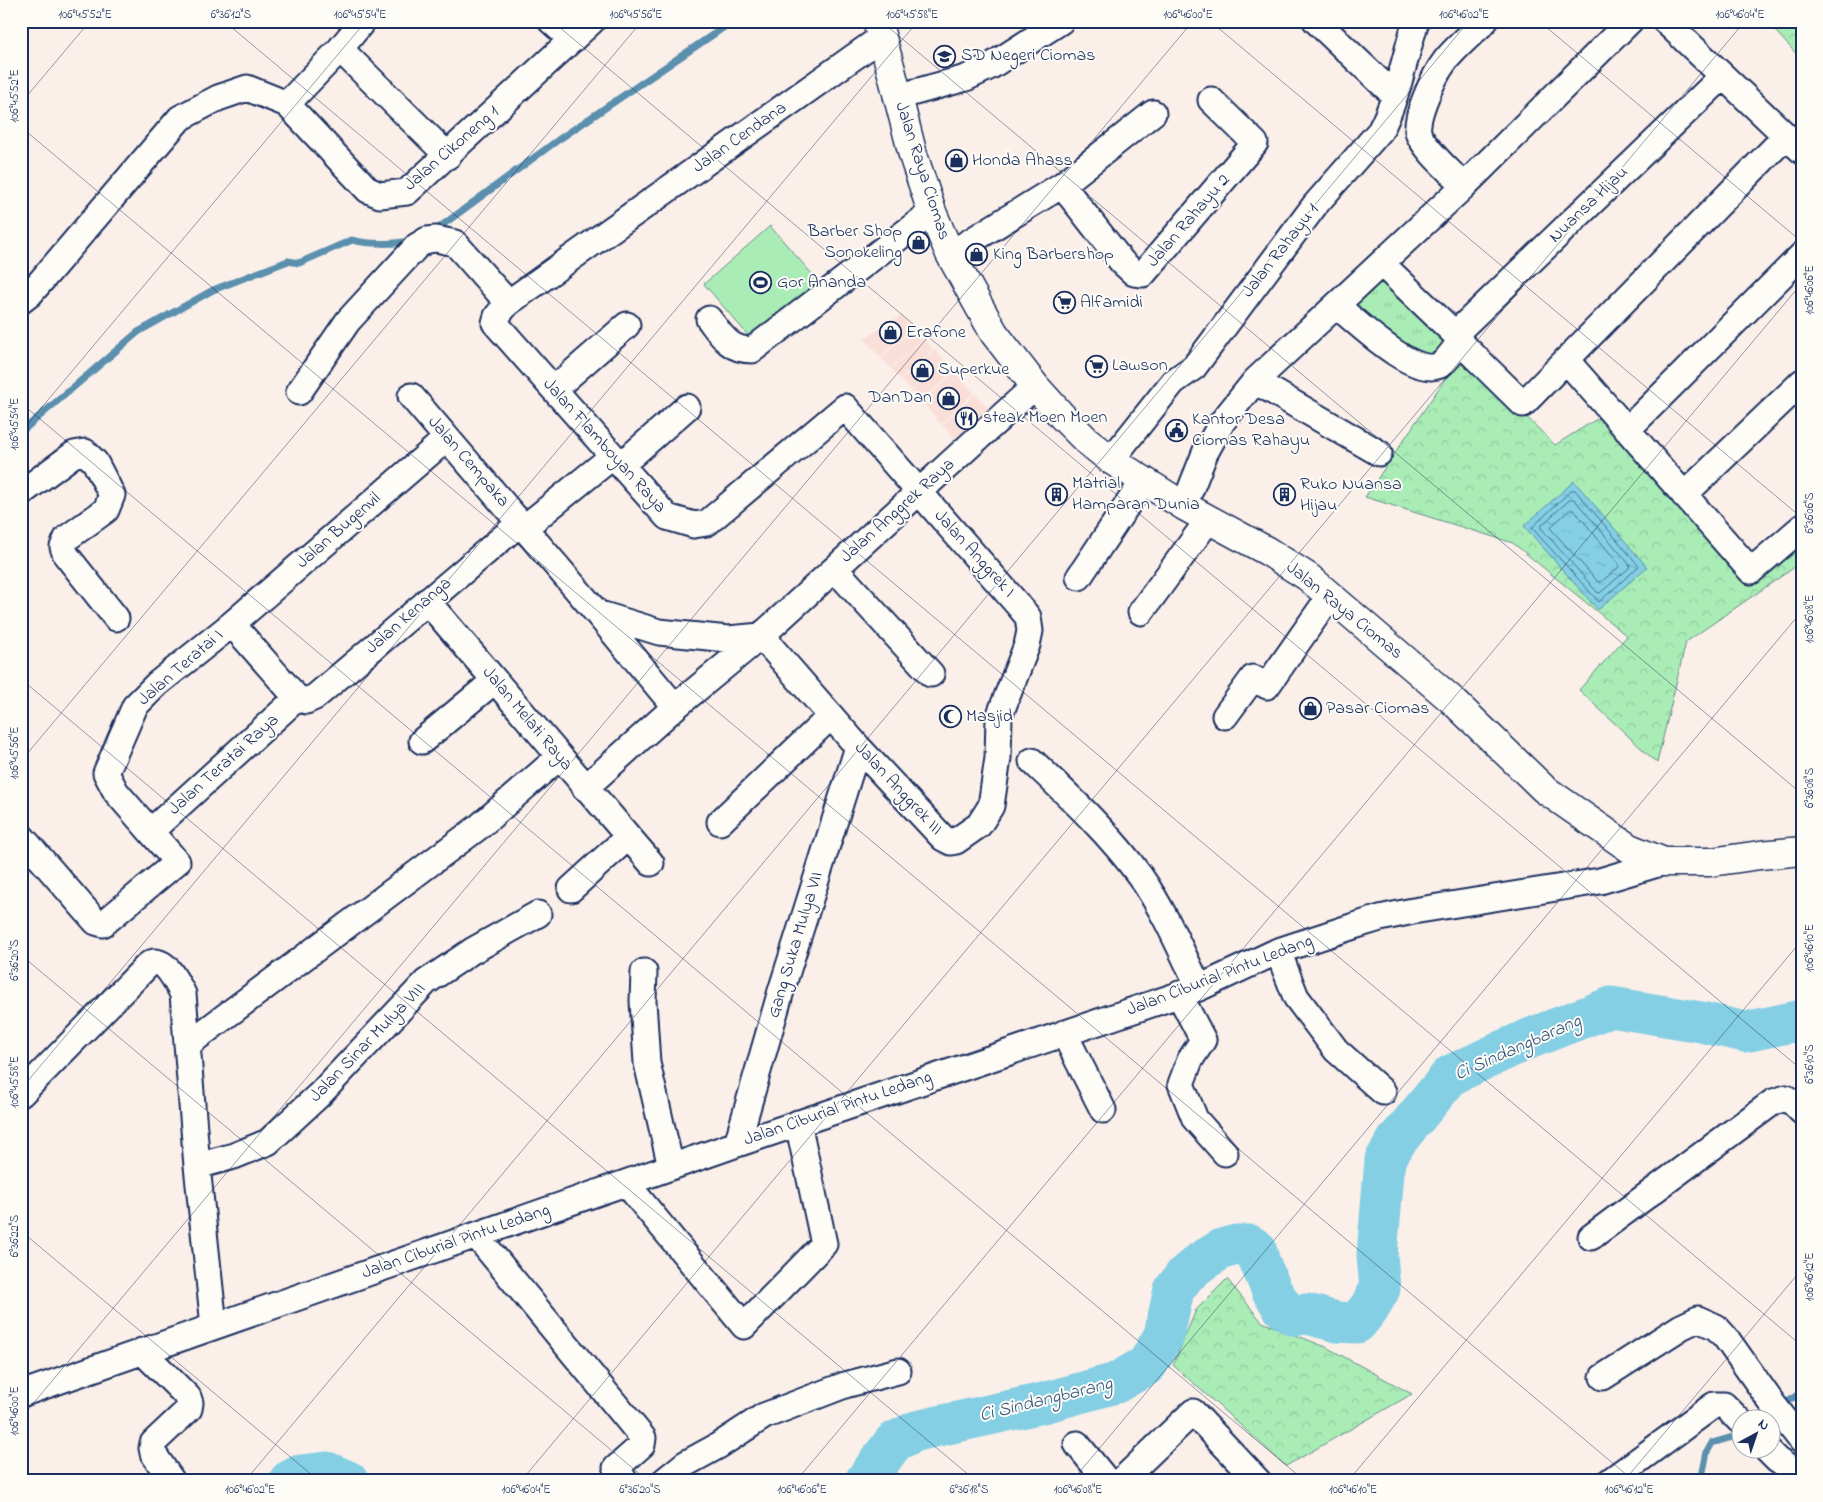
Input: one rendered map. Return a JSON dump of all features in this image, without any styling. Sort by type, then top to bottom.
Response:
[{"type":"main road","name":"Jalan Raya Ciomas","points":[[879,29],[913,154],[932,212],[950,254],[994,333],[1035,386],[1086,440],[1111,460],[1184,506],[1273,555],[1308,577],[1453,701],[1555,798],[1629,848],[1664,862],[1711,862],[1802,851]]},
{"type":"street","points":[[21,301],[30,294],[180,118],[218,98],[247,88],[287,104],[340,49],[363,21]]},
{"type":"street","points":[[550,21],[572,40]]},
{"type":"street","name":"Jalan Cikoneng 1","points":[[287,104],[368,190],[380,195],[407,192],[592,21]]},
{"type":"street","points":[[897,97],[966,78],[990,66],[1061,21]]},
{"type":"street","points":[[1316,21],[1394,96]]},
{"type":"street","name":"Jalan Rahayu 1","points":[[1111,460],[1173,382],[1194,367],[1315,206],[1380,131],[1394,96],[1416,21]]},
{"type":"street","points":[[1464,186],[1425,145],[1417,133],[1417,123],[1434,80],[1445,61],[1486,21]]},
{"type":"street","points":[[1184,506],[1205,453],[1222,422],[1255,381],[1464,186],[1630,21]]},
{"type":"street","points":[[1382,264],[1523,404],[1566,360],[1794,143],[1666,21]]},
{"type":"street","name":"Jalan Cendana","points":[[508,303],[598,239],[879,29]]},
{"type":"street","points":[[340,49],[448,156]]},
{"type":"street","name":"Nuansa Hijau","points":[[1337,306],[1396,354],[1419,365],[1428,367],[1441,364],[1458,338],[1723,76]]},
{"type":"street","name":"Jalan Rahayu 2","points":[[1062,185],[1122,262],[1134,273],[1143,274],[1255,143],[1211,100]]},
{"type":"street","points":[[950,254],[1062,185],[1153,113]]},
{"type":"street","points":[[709,319],[729,344],[742,350],[752,350],[932,212]]},
{"type":"street","points":[[298,392],[348,321],[417,246],[427,240],[436,239],[455,244],[508,303]]},
{"type":"street","points":[[1627,430],[1802,256]]},
{"type":"street","name":"Jalan Flamboyan Raya","points":[[508,303],[497,316],[495,323],[667,517],[694,525],[708,523],[845,407],[919,492]]},
{"type":"street","points":[[554,389],[627,325]]},
{"type":"street","points":[[1566,360],[1751,571],[1802,527]]},
{"type":"street","points":[[1255,381],[1379,454]]},
{"type":"street","points":[[1684,494],[1802,382]]},
{"type":"street","name":"Jalan Anggrek Raya","points":[[585,788],[675,707],[763,634],[1035,386]]},
{"type":"street","name":"Jalan Cempaka","points":[[411,396],[522,526]]},
{"type":"street","name":"Jalan Kenanga","points":[[297,698],[306,702],[315,698],[427,601],[522,526],[617,461],[687,406]]},
{"type":"street","name":"Jalan Bugenvil","points":[[232,624],[447,438]]},
{"type":"street","points":[[21,493],[74,454],[85,452],[95,462],[112,495],[106,510],[68,538],[63,547],[66,555],[116,618]]},
{"type":"street","points":[[1079,577],[1144,480]]},
{"type":"street","name":"Jalan Anggrek I","points":[[919,492],[1028,617]]},
{"type":"street","points":[[1141,612],[1209,519]]},
{"type":"street","points":[[522,526],[675,707]]},
{"type":"street","points":[[835,569],[931,674]]},
{"type":"street","points":[[1225,716],[1253,678],[1267,686],[1330,596]]},
{"type":"street","name":"Jalan Melati Raya","points":[[427,601],[651,863]]},
{"type":"street","points":[[596,613],[659,632],[728,639],[763,634]]},
{"type":"street","name":"Jalan Anggrek III","points":[[763,634],[770,646],[858,747],[946,840],[956,841],[979,825],[991,806],[998,758],[999,717],[1027,645],[1030,631],[1028,617]]},
{"type":"street","points":[[232,624],[297,698]]},
{"type":"street","name":"Jalan Teratai I","points":[[21,836],[96,922],[103,924],[177,862],[116,792],[106,773],[135,706],[157,684],[232,624]]},
{"type":"street","points":[[422,741],[494,681]]},
{"type":"street","name":"Jalan Teratai Raya","points":[[151,831],[297,698]]},
{"type":"street","points":[[720,822],[831,716]]},
{"type":"street","name":"Gang Suka Mulya VII","points":[[737,1144],[781,991],[858,747]]},
{"type":"street","points":[[187,1045],[480,826],[559,757]]},
{"type":"street","points":[[1032,761],[1085,811],[1140,876],[1159,907],[1189,991],[1203,1040],[1190,1060],[1181,1084],[1196,1119],[1225,1152]]},
{"type":"street","points":[[571,889],[628,837]]},
{"type":"street","name":"Jalan Ciburial Pintu Ledang","points":[[26,1385],[142,1351],[798,1123],[1189,991],[1278,951],[1380,918],[1600,881],[1664,862]]},
{"type":"street","name":"Jalan Sinar Mulya VIII","points":[[197,1166],[234,1156],[268,1142],[320,1094],[426,982],[472,951],[538,914]]},
{"type":"street","points":[[1278,951],[1296,997],[1336,1050],[1383,1092]]},
{"type":"street","points":[[21,1094],[152,962],[164,965],[183,994],[197,1166],[214,1326]]},
{"type":"street","points":[[644,972],[643,1001],[647,1063],[671,1167]]},
{"type":"street","points":[[1064,1033],[1103,1110]]},
{"type":"street","points":[[1591,1237],[1773,1102],[1786,1098],[1802,1112]]},
{"type":"street","points":[[626,1183],[744,1326],[824,1244],[798,1123]]},
{"type":"street","points":[[476,1235],[643,1438],[642,1445],[616,1468],[625,1481]]},
{"type":"street","points":[[1603,1377],[1681,1327],[1698,1319],[1716,1327],[1726,1338],[1802,1441]]},
{"type":"street","points":[[142,1351],[188,1397],[190,1403],[189,1409],[156,1439],[152,1448],[153,1454],[172,1481]]},
{"type":"street","points":[[664,1481],[685,1464],[718,1446],[764,1416],[845,1385],[898,1371]]},
{"type":"street","points":[[1610,1481],[1714,1405],[1724,1405],[1730,1410]]},
{"type":"street","points":[[1121,1481],[1193,1412],[1258,1481]]},
{"type":"street","points":[[1077,1444],[1107,1481]]},
{"type":"street","points":[[1777,1460],[1802,1476]]},
{"type":"shaded area","name":"Erafone","points":[[902,315],[913,327],[880,357],[864,339]]},
{"type":"shaded area","points":[[914,328],[924,338],[891,368],[881,358]]},
{"type":"shaded area","points":[[924,339],[933,349],[900,379],[891,369]]},
{"type":"shaded area","name":"Superkue","points":[[934,350],[944,360],[911,390],[901,380]]},
{"type":"shaded area","points":[[944,361],[954,371],[921,401],[911,391]]},
{"type":"shaded area","name":"DanDan","points":[[955,372],[974,393],[941,424],[922,402]]},
{"type":"shaded area","name":"steak Moen Moen","points":[[975,394],[991,411],[958,441],[942,425]]},
{"type":"green space","points":[[1766,21],[1802,21],[1802,60]]},
{"type":"green space","name":"Gor Ananda","points":[[770,226],[819,282],[752,340],[704,284]]},
{"type":"green space","points":[[1379,273],[1449,338],[1433,357],[1423,355],[1401,343],[1353,302]]},
{"type":"green space","points":[[1462,354],[1555,445],[1608,412],[1746,573],[1802,539],[1802,562],[1686,642],[1657,763],[1579,690],[1627,636],[1513,543],[1365,497]]},
{"type":"green space","points":[[1227,1279],[1262,1322],[1326,1347],[1412,1394],[1286,1466],[1173,1365],[1196,1310]]},
{"type":"water","points":[[1574,481],[1647,567],[1598,610],[1524,526]]},
{"type":"waterway","points":[[433,232],[558,140],[733,21]]},
{"type":"waterway","points":[[21,432],[138,332],[213,290],[288,261],[299,263],[352,240],[382,243],[398,243],[411,240]]},
{"type":"waterway","name":"Ci Sindangbarang","points":[[865,1481],[894,1442],[916,1431],[1043,1403],[1116,1383],[1147,1365],[1164,1335],[1174,1290],[1185,1275],[1202,1261],[1222,1249],[1236,1245],[1250,1245],[1256,1249],[1272,1291],[1283,1308],[1293,1315],[1307,1314],[1337,1322],[1357,1323],[1369,1308],[1380,1289],[1377,1255],[1385,1160],[1398,1139],[1451,1075],[1526,1040],[1611,1007],[1701,1022],[1745,1032],[1802,1020]]},
{"type":"waterway","points":[[1776,1410],[1802,1392]]},
{"type":"waterway","points":[[1701,1481],[1707,1452],[1712,1443],[1730,1438]]},
{"type":"waterway","name":"Ci Sindangbarang","points":[[289,1481],[300,1475],[327,1472],[348,1481]]},
{"type":"place","name":"SD Negeri Ciomas","points":[[945,56]]},
{"type":"place","name":"Honda Ahass","points":[[956,161]]},
{"type":"place","name":"Barber Shop Sonokeling","points":[[918,242]]},
{"type":"place","name":"King Barbershop","points":[[977,255]]},
{"type":"place","name":"Gor Ananda","points":[[761,283]]},
{"type":"place","name":"Alfamidi","points":[[1064,303]]},
{"type":"place","name":"Erafone","points":[[890,333]]},
{"type":"place","name":"Lawson","points":[[1096,366]]},
{"type":"place","name":"Superkue","points":[[922,370]]},
{"type":"place","name":"DanDan","points":[[948,398]]},
{"type":"place","name":"steak Moen Moen","points":[[967,418]]},
{"type":"place","name":"Kantor Desa Ciomas Rahayu","points":[[1176,430]]},
{"type":"place","name":"Matrial Hamparan Dunia","points":[[1056,494]]},
{"type":"place","name":"Ruko Nuansa Hijau","points":[[1284,495]]},
{"type":"place","name":"Pasar Ciomas","points":[[1310,709]]},
{"type":"place","name":"Masjid","points":[[950,717]]}]
